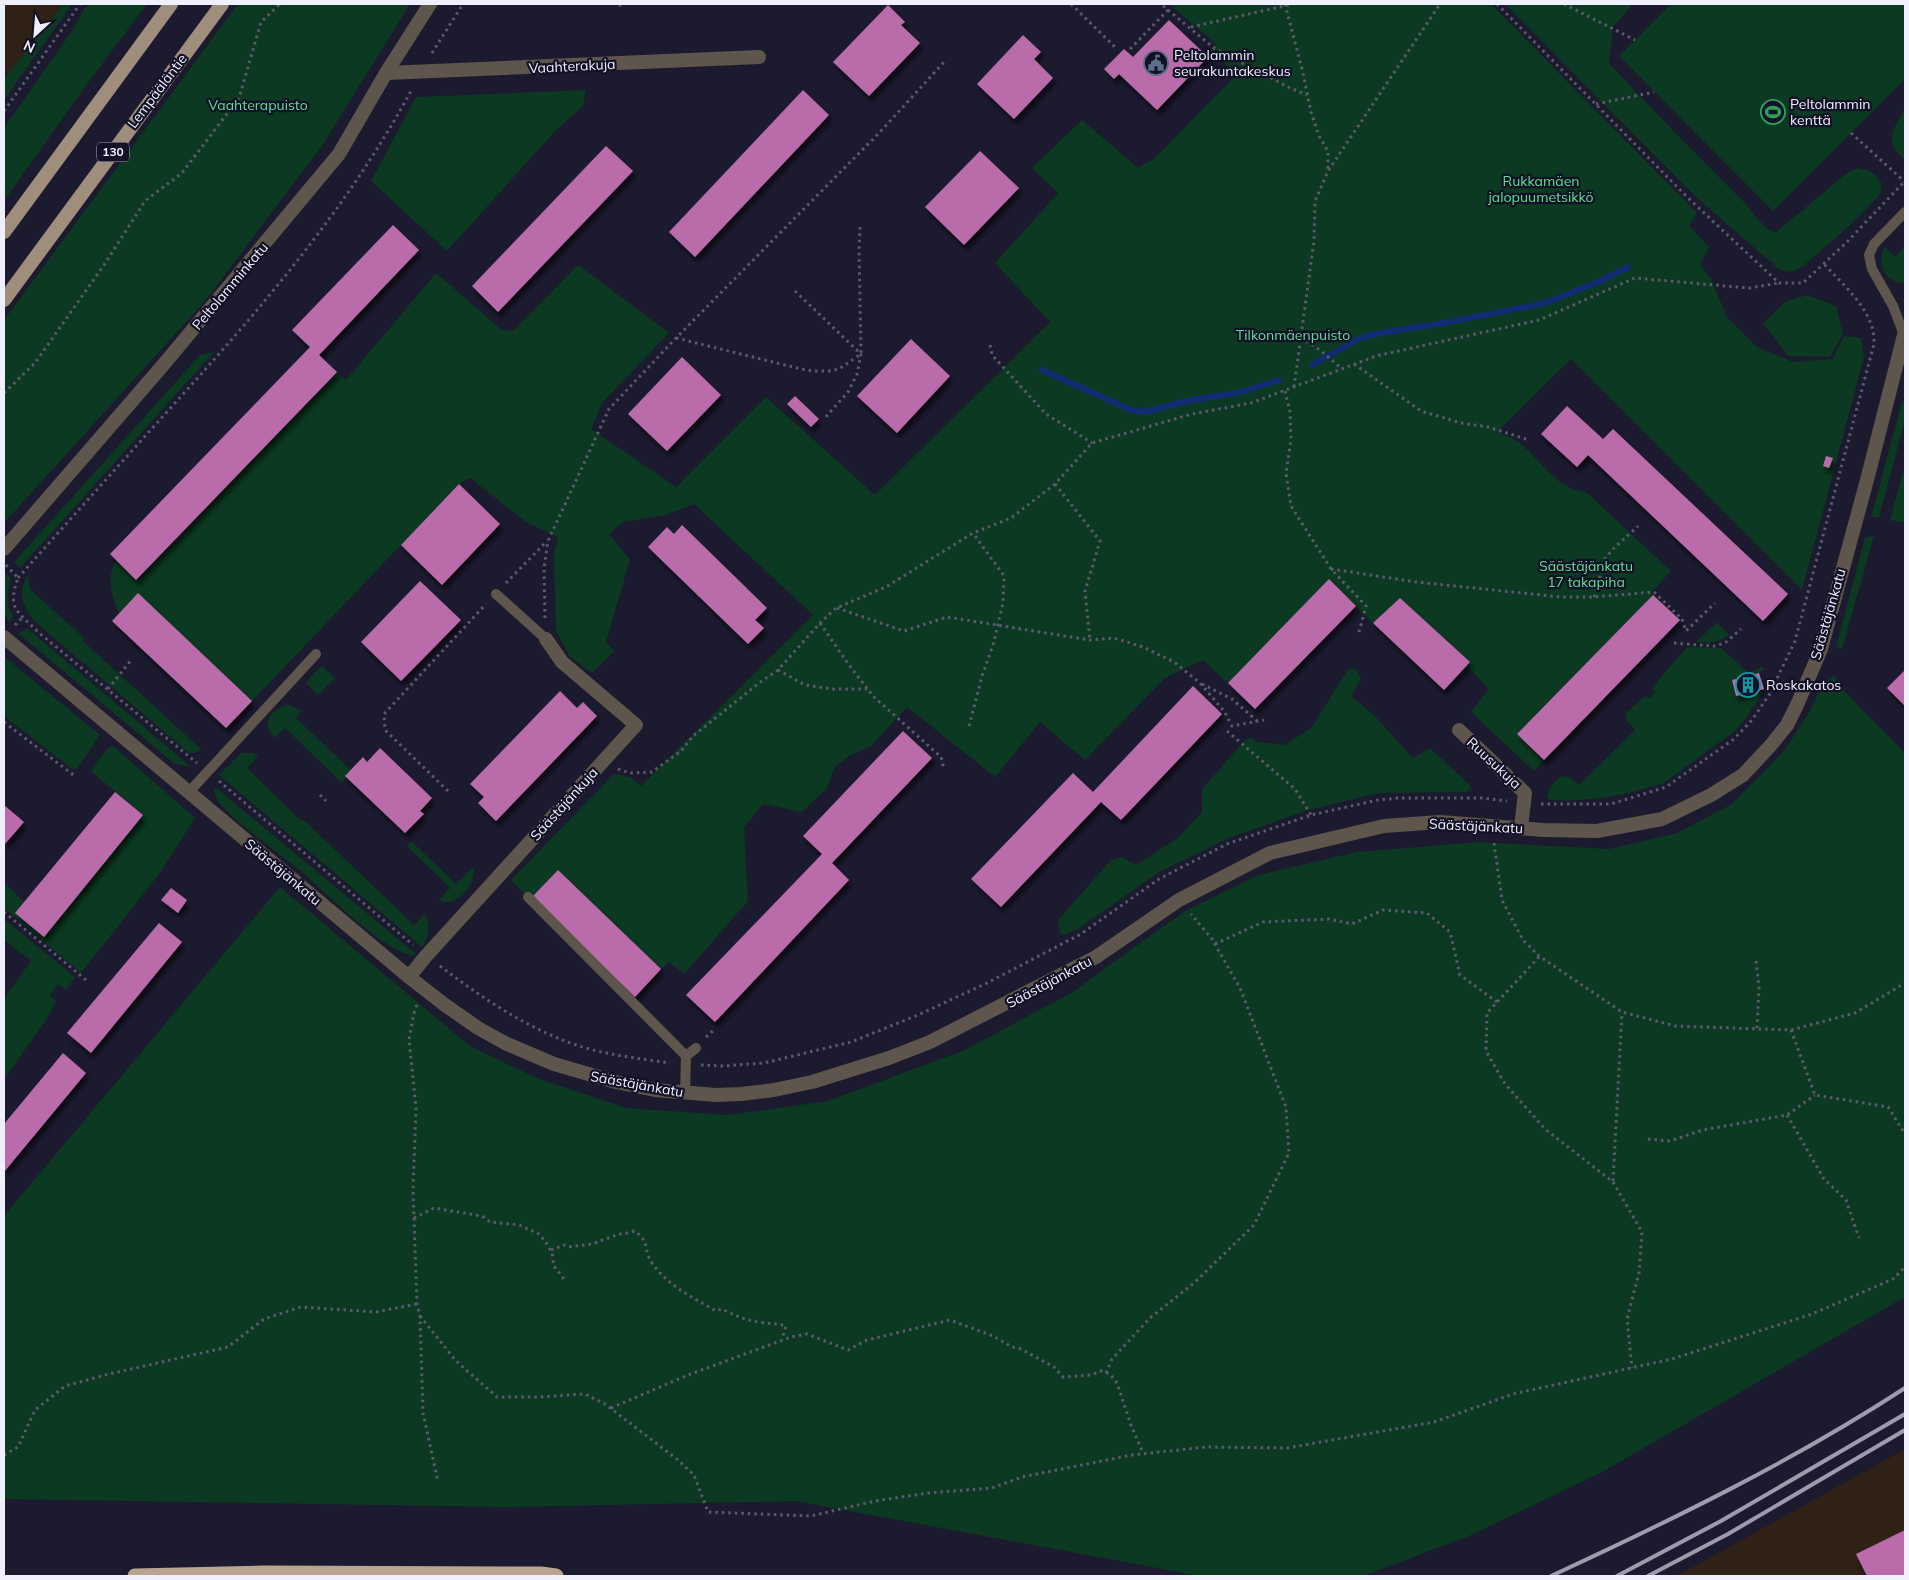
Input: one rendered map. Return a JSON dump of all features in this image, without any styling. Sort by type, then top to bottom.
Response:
[{"type":"highway","points":[[135,1576],[264,1573],[541,1574],[556,1576]]},
{"type":"main road","points":[[4,232],[171,4]]},
{"type":"main road","name":"Lempääläntie","points":[[4,300],[222,4]]},
{"type":"street","name":"Peltolamminkatu","points":[[4,549],[164,364],[339,154],[386,73],[430,4]]},
{"type":"street","name":"Vaahterakuja","points":[[386,73],[759,57]]},
{"type":"street","name":"Säästäjänkatu","points":[[4,637],[409,977],[478,1028],[506,1043],[554,1064],[616,1082],[655,1090],[716,1095],[774,1090],[840,1074],[930,1042],[1096,957],[1179,900],[1270,853],[1384,826],[1440,822],[1597,831],[1662,819],[1711,795],[1743,775],[1771,745],[1786,725],[1797,705],[1821,649],[1905,333]]},
{"type":"street","name":"Säästäjänkuja","points":[[409,977],[636,725],[562,662],[546,639]]},
{"type":"street","name":"Ruusukuja","points":[[1459,730],[1526,793],[1521,828]]},
{"type":"lane","points":[[1905,212],[1874,244],[1870,255],[1872,268],[1893,306],[1905,333]]},
{"type":"lane","points":[[496,594],[546,639]]},
{"type":"lane","points":[[189,792],[316,654]]},
{"type":"lane","points":[[528,897],[686,1061]]},
{"type":"lane","points":[[685,1093],[686,1061],[696,1048]]},
{"type":"path","points":[[4,111],[80,4]]},
{"type":"path","points":[[4,393],[35,363],[104,266],[145,201],[182,173],[239,98],[261,22],[280,4]]},
{"type":"path","points":[[463,4],[420,73],[395,120],[360,177],[333,216],[230,343],[18,578],[12,594],[13,602],[16,610],[38,632],[208,771],[426,956],[473,991],[518,1018],[565,1041],[623,1057],[686,1061],[723,1066],[764,1063],[851,1042],[927,1011],[1030,961],[1081,934],[1159,879],[1218,848],[1311,815],[1378,800],[1482,798],[1547,805],[1611,804],[1666,787],[1734,739],[1752,720],[1769,695],[1795,641],[1874,344],[1874,333],[1861,305],[1824,264]]},
{"type":"path","points":[[1071,4],[1116,48]]},
{"type":"path","points":[[1161,4],[1214,48],[1307,95]]},
{"type":"path","points":[[1190,28],[1293,4]]},
{"type":"path","points":[[1294,387],[1314,241],[1315,201],[1328,171],[1440,4]]},
{"type":"path","points":[[1497,4],[1686,196],[1779,283]]},
{"type":"path","points":[[1564,4],[1635,40]]},
{"type":"path","points":[[1285,5],[1311,112],[1319,136],[1328,151],[1328,171]]},
{"type":"path","points":[[1130,49],[1168,10]]},
{"type":"path","points":[[546,639],[544,568],[548,540],[609,409],[676,338],[880,132],[945,62]]},
{"type":"path","points":[[1596,104],[1654,92]]},
{"type":"path","points":[[600,764],[630,773],[652,772],[681,751],[693,736],[778,670],[836,608],[886,587],[973,533],[1011,518],[1055,484],[1092,443],[1192,414],[1251,404],[1376,356],[1539,320],[1635,278],[1749,288],[1779,283],[1803,283],[1905,182],[1851,133]]},
{"type":"path","points":[[824,419],[848,392],[858,374],[861,354],[860,227]]},
{"type":"path","points":[[795,291],[861,354]]},
{"type":"path","points":[[1301,337],[1341,368]]},
{"type":"path","points":[[676,338],[813,371],[839,369],[861,354]]},
{"type":"path","points":[[990,345],[992,355],[1046,414],[1092,443]]},
{"type":"path","points":[[1354,363],[1421,410],[1461,423],[1488,427],[1526,439]]},
{"type":"path","points":[[1285,390],[1290,412],[1291,440],[1286,473],[1290,506],[1332,569],[1366,606],[1358,636]]},
{"type":"path","points":[[1055,484],[1100,541],[1086,591],[1090,640]]},
{"type":"path","points":[[1594,597],[1605,559],[1612,549],[1638,526]]},
{"type":"path","points":[[969,726],[982,676],[994,645],[1003,603],[1004,576],[973,533]]},
{"type":"path","points":[[448,790],[385,730],[384,714],[548,540]]},
{"type":"path","points":[[4,563],[18,578]]},
{"type":"path","points":[[1332,569],[1416,582],[1561,597],[1594,597],[1654,592],[1682,619],[1686,631],[1715,603]]},
{"type":"path","points":[[836,608],[904,631],[947,617],[1090,640],[1114,638],[1143,647],[1174,662],[1200,684],[1224,712],[1232,726],[1264,720]]},
{"type":"path","points":[[820,623],[867,689],[940,757],[944,769]]},
{"type":"path","points":[[1674,643],[1714,646],[1725,643],[1741,629]]},
{"type":"path","points":[[108,689],[132,660]]},
{"type":"path","points":[[778,670],[804,685],[832,690],[867,689]]},
{"type":"path","points":[[1200,684],[1232,699],[1257,721]]},
{"type":"path","points":[[4,722],[76,778]]},
{"type":"path","points":[[1227,731],[1295,789],[1311,815]]},
{"type":"path","points":[[320,795],[326,801]]},
{"type":"path","points":[[1482,798],[1491,826],[1502,900],[1523,940],[1539,956],[1622,1012],[1675,1026],[1791,1030],[1855,1013],[1905,983]]},
{"type":"path","points":[[1106,1373],[1112,1359],[1150,1318],[1194,1283],[1254,1225],[1289,1153],[1286,1107],[1240,988],[1215,944],[1179,900]]},
{"type":"path","points":[[1215,944],[1263,922],[1329,919],[1352,924],[1383,910],[1427,913],[1450,932],[1460,975],[1497,1002]]},
{"type":"path","points":[[4,912],[86,980]]},
{"type":"path","points":[[1539,956],[1487,1014],[1486,1051],[1505,1084],[1545,1129],[1613,1182],[1642,1232],[1639,1273],[1627,1319],[1632,1368]]},
{"type":"path","points":[[1756,961],[1759,987],[1757,1028]]},
{"type":"path","points":[[425,989],[414,1013],[408,1039],[416,1108],[413,1190],[416,1304],[420,1316],[423,1413],[438,1482]]},
{"type":"path","points":[[1613,1182],[1622,1012]]},
{"type":"path","points":[[1791,1030],[1815,1095]]},
{"type":"path","points":[[1648,1139],[1670,1141],[1703,1130],[1787,1115],[1815,1095],[1888,1107],[1905,1134]]},
{"type":"path","points":[[1787,1115],[1824,1179],[1846,1200],[1859,1238]]},
{"type":"path","points":[[414,1218],[434,1208],[482,1216],[490,1222],[519,1226],[538,1234],[551,1250],[554,1266],[566,1282]]},
{"type":"path","points":[[551,1250],[564,1245],[568,1247],[592,1244],[634,1231],[641,1235],[646,1242],[647,1255],[663,1277],[677,1289],[716,1311],[722,1309],[743,1319],[778,1323],[786,1326],[782,1339]]},
{"type":"path","points":[[420,1316],[456,1361],[497,1397],[585,1394],[611,1408],[678,1460],[694,1475],[708,1512],[811,1516],[875,1501],[928,1492],[992,1488],[1022,1477],[1143,1454],[1206,1447],[1287,1448],[1434,1422],[1513,1394],[1672,1359],[1812,1314],[1893,1279],[1905,1267]]},
{"type":"path","points":[[4,1455],[18,1447],[35,1410],[65,1386],[228,1347],[264,1319],[301,1307],[376,1312],[416,1304]]},
{"type":"path","points":[[611,1408],[782,1339],[807,1334],[848,1350],[867,1340],[950,1320],[993,1336],[1012,1347],[1021,1349],[1054,1368],[1063,1377],[1091,1375],[1101,1371],[1110,1374],[1117,1383],[1143,1454]]},
{"type":"shaded area","points":[[4,4],[63,4],[4,79]]},
{"type":"shaded area","points":[[1905,1449],[1905,1576],[1677,1576]]},
{"type":"green space","points":[[63,4],[72,4],[4,100],[4,79]]},
{"type":"green space","points":[[89,4],[147,4],[4,201],[4,128]]},
{"type":"green space","name":"Vaahterapuisto","points":[[238,4],[410,4],[322,146],[205,301],[4,523],[4,320]]},
{"type":"green space","name":"Tilkonmäenpuisto","points":[[1169,4],[1491,4],[1697,213],[1689,226],[1709,247],[1700,264],[1711,279],[1727,317],[1757,347],[1793,362],[1833,359],[1844,336],[1861,338],[1864,357],[1802,590],[1571,359],[1497,432],[1519,443],[1558,480],[1576,490],[1586,492],[1671,571],[1651,593],[1653,595],[1517,734],[1544,760],[1534,771],[1471,712],[1489,689],[1468,667],[1444,690],[1470,662],[1400,598],[1373,623],[1329,580],[1228,683],[1203,660],[1165,678],[1085,760],[1040,722],[995,777],[907,707],[871,746],[849,756],[835,767],[827,788],[802,812],[763,804],[744,827],[748,901],[684,974],[669,962],[661,969],[558,870],[532,897],[528,897],[511,880],[614,774],[631,777],[641,786],[813,615],[694,504],[666,515],[623,522],[609,534],[630,560],[606,642],[614,651],[592,673],[569,656],[556,630],[554,552],[558,537],[526,522],[470,478],[459,484],[252,701],[138,594],[119,614],[111,587],[111,573],[116,560],[137,580],[337,372],[346,380],[436,273],[502,330],[513,331],[578,265],[669,333],[602,403],[591,429],[676,487],[766,397],[875,495],[1050,322],[995,263],[1058,193],[1032,168],[1082,120],[1138,168],[1155,158],[1237,74],[1210,51],[1216,44]]},
{"type":"green space","points":[[1505,4],[1633,4],[1613,27],[1609,63],[1743,201],[1762,224],[1771,231],[1775,233],[1847,173],[1857,168],[1868,170],[1881,182],[1881,190],[1878,197],[1846,229],[1802,267],[1790,272],[1780,270],[1679,180]]},
{"type":"green space","name":"Peltolammin kenttä","points":[[1671,4],[1905,4],[1905,79],[1773,211],[1619,56]]},
{"type":"green space","points":[[586,90],[583,106],[557,129],[447,251],[371,181],[416,97]]},
{"type":"green space","points":[[1905,109],[1905,159],[1894,147],[1892,135]]},
{"type":"green space","points":[[1884,246],[1895,257],[1905,246],[1905,283],[1892,280],[1884,271],[1881,259]]},
{"type":"green space","points":[[1807,295],[1836,306],[1843,334],[1830,357],[1788,356],[1763,323],[1785,302]]},
{"type":"green space","points":[[214,352],[20,568],[14,562],[200,355]]},
{"type":"green space","points":[[1905,401],[1905,420],[1879,517],[1871,517],[1902,402]]},
{"type":"green space","points":[[1905,464],[1905,523],[1890,520]]},
{"type":"green space","points":[[1874,536],[1842,649],[1836,647],[1865,537]]},
{"type":"green space","points":[[31,572],[28,581],[31,590],[84,638],[83,641],[201,749],[195,753],[189,753],[33,620],[22,596],[23,585]]},
{"type":"green space","points":[[6,573],[11,579],[7,598],[13,616],[9,623],[3,598],[3,585]]},
{"type":"green space","points":[[1717,622],[1729,635],[1714,642],[1696,642]]},
{"type":"green space","points":[[27,628],[191,767],[175,764],[19,634]]},
{"type":"green space","points":[[1686,648],[1721,648],[1749,673],[1762,667],[1764,669],[1759,673],[1732,680],[1736,696],[1765,690],[1735,731],[1664,783],[1602,798],[1566,801],[1547,799],[1550,788],[1556,780],[1563,776],[1571,778],[1579,785],[1635,730],[1627,721],[1625,714],[1645,696],[1650,698],[1655,691],[1652,688]]},
{"type":"green space","points":[[4,658],[100,735],[77,769],[72,769],[4,716]]},
{"type":"green space","points":[[320,667],[323,667],[335,678],[318,695],[306,683]]},
{"type":"green space","points":[[1348,669],[1356,669],[1361,679],[1351,696],[1374,715],[1413,758],[1430,748],[1470,785],[1471,790],[1466,792],[1378,793],[1305,811],[1229,838],[1159,872],[1078,929],[1064,935],[1060,933],[1058,920],[1111,860],[1122,857],[1136,865],[1179,837],[1202,812],[1202,789],[1246,739],[1252,738],[1258,742],[1285,745],[1312,727]]},
{"type":"green space","points":[[1834,675],[1843,690],[1905,753],[1905,1297],[1604,1471],[1469,1536],[1363,1576],[1200,1576],[796,1501],[506,1507],[4,1499],[4,1216],[280,887],[470,1046],[539,1079],[626,1108],[728,1115],[828,1101],[965,1050],[1071,993],[1185,911],[1258,875],[1357,852],[1479,842],[1609,849],[1677,833],[1732,804],[1784,751],[1810,711],[1821,686]]},
{"type":"green space","points":[[285,705],[302,711],[296,718],[351,770],[342,783],[285,728],[275,738],[271,733],[268,728],[268,719],[274,712]]},
{"type":"green space","points":[[113,746],[195,818],[159,874],[81,973],[4,908],[4,882],[24,902],[15,913],[44,936],[143,815],[92,772],[92,768],[108,748]]},
{"type":"green space","points":[[241,753],[254,753],[258,756],[247,768],[299,819],[305,821],[414,925],[425,914],[428,931],[422,947],[219,775]]},
{"type":"green space","points":[[214,786],[416,955],[396,949],[356,921],[297,868],[229,813],[217,800]]},
{"type":"green space","points":[[411,841],[456,884],[473,867],[472,881],[459,898],[446,902],[439,900],[450,888],[407,846]]},
{"type":"green space","points":[[4,919],[75,977],[66,990],[58,984],[50,995],[56,1002],[44,1023],[4,1079],[4,998],[31,961],[4,940]]},
{"type":"building","points":[[888,5],[905,22],[901,25],[920,43],[869,96],[833,62]]},
{"type":"building","name":"Peltolammin seurakuntakeskus","points":[[1169,20],[1208,57],[1157,110],[1119,74],[1114,79],[1104,69],[1124,49],[1133,57]]},
{"type":"building","points":[[1023,35],[1041,52],[1034,59],[1053,78],[1014,119],[977,84]]},
{"type":"building","points":[[803,90],[829,115],[695,257],[669,232]]},
{"type":"building","points":[[606,146],[633,171],[498,312],[472,286]]},
{"type":"building","points":[[980,151],[1019,188],[964,245],[925,207]]},
{"type":"building","points":[[393,225],[419,250],[319,355],[337,372],[136,580],[110,554],[310,347],[292,330]]},
{"type":"building","points":[[911,339],[950,376],[897,433],[857,396]]},
{"type":"building","points":[[682,357],[721,395],[667,451],[628,414]]},
{"type":"building","points":[[795,396],[819,419],[811,427],[787,404]]},
{"type":"building","points":[[1567,406],[1603,439],[1613,429],[1788,594],[1763,621],[1588,455],[1577,467],[1541,434]]},
{"type":"building","points":[[1826,456],[1833,458],[1829,468],[1823,466]]},
{"type":"building","points":[[459,484],[500,524],[442,585],[401,545]]},
{"type":"building","points":[[682,525],[767,608],[755,620],[764,628],[748,644],[648,547],[667,527],[674,534]]},
{"type":"building","points":[[1329,579],[1356,606],[1255,709],[1228,683]]},
{"type":"building","points":[[420,581],[461,620],[401,681],[361,642]]},
{"type":"building","points":[[138,593],[252,701],[226,728],[112,621]]},
{"type":"building","points":[[1653,595],[1680,620],[1544,760],[1517,734]]},
{"type":"building","points":[[1400,598],[1470,662],[1444,690],[1373,623]]},
{"type":"building","points":[[1905,670],[1905,706],[1887,688]]},
{"type":"building","name":"Roskakatos","points":[[1759,673],[1764,689],[1736,696],[1732,680]]},
{"type":"building","points":[[1193,686],[1222,714],[1121,820],[1101,802],[1001,907],[971,879],[1073,773],[1093,792]]},
{"type":"building","points":[[560,691],[577,708],[583,702],[597,716],[496,821],[478,803],[484,797],[470,784]]},
{"type":"building","points":[[903,731],[932,758],[832,863],[849,880],[715,1022],[686,995],[822,854],[803,836]]},
{"type":"building","points":[[380,748],[432,798],[420,811],[424,814],[405,833],[345,776],[363,757],[367,762]]},
{"type":"building","points":[[115,792],[143,815],[44,937],[15,913]]},
{"type":"building","points":[[4,805],[24,822],[4,845]]},
{"type":"building","points":[[558,870],[661,969],[635,997],[532,897]]},
{"type":"building","points":[[171,888],[187,900],[178,913],[161,900]]},
{"type":"building","points":[[159,923],[182,942],[91,1053],[67,1033]]},
{"type":"building","points":[[63,1053],[86,1073],[4,1172],[4,1124]]},
{"type":"building","points":[[1905,1530],[1905,1576],[1867,1576],[1856,1554]]},
{"type":"waterway","points":[[1312,365],[1360,338],[1545,303],[1598,282],[1628,267]]},
{"type":"waterway","points":[[1042,370],[1131,410],[1145,412],[1187,401],[1241,392],[1279,380]]},
{"type":"railway","points":[[1551,1576],[1642,1533],[1776,1465],[1863,1415],[1905,1388]]},
{"type":"railway","points":[[1617,1576],[1721,1521],[1905,1414]]},
{"type":"railway","points":[[1648,1576],[1728,1534],[1905,1430]]},
{"type":"place","name":"Peltolammin seurakuntakeskus","points":[[1156,63]]},
{"type":"place","name":"Peltolammin kenttä","points":[[1773,112]]},
{"type":"place","name":"Roskakatos","points":[[1748,685]]},
{"type":"park label","name":"Rukkamäen jalopuumetsikkö","points":[[1541,190]]},
{"type":"park label","name":"Säästäjänkatu 17 takapiha","points":[[1586,574]]}]
